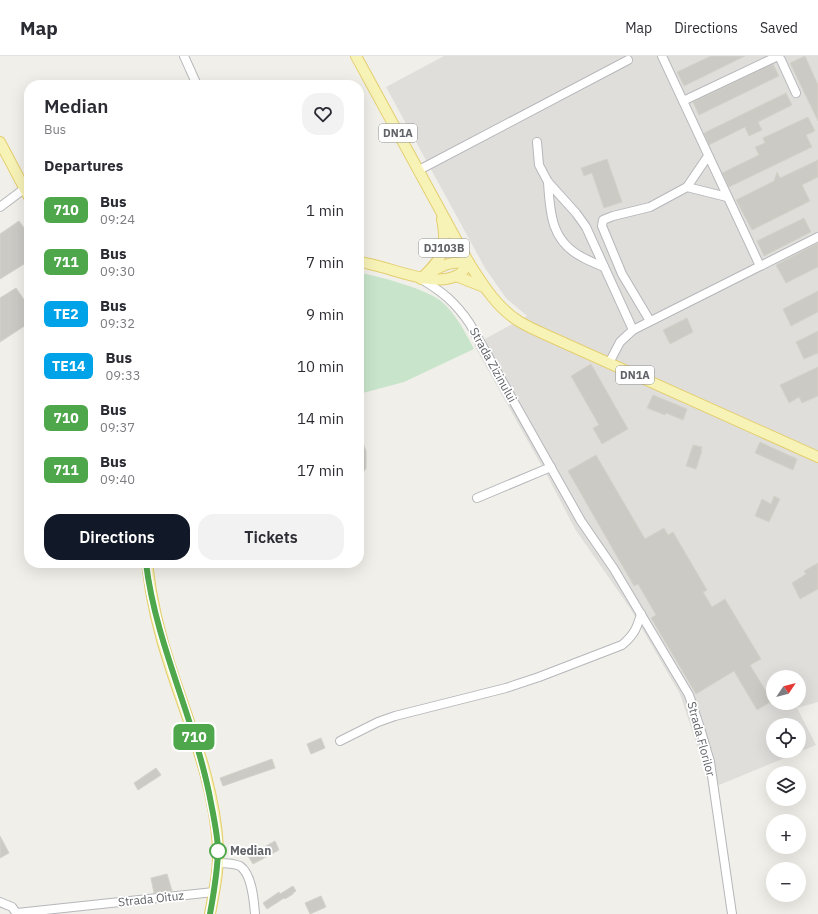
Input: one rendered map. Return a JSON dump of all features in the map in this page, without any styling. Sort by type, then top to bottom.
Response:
[{"type":"main road","name":"DN1A","points":[[356,56],[469,263],[485,287],[502,307],[520,322],[542,334],[818,457]]},
{"type":"main road","points":[[0,142],[24,187]]},
{"type":"main road","name":"DJ103B","points":[[421,279],[440,258],[444,249],[445,234],[440,209]]},
{"type":"main road","name":"DJ103B","points":[[421,279],[446,264],[457,262],[469,263]]},
{"type":"main road","name":"Strada Zizinului","points":[[364,263],[389,268],[421,279]]},
{"type":"main road","name":"DJ103B","points":[[456,276],[462,272],[469,263]]},
{"type":"main road","points":[[421,279],[443,279],[456,276],[485,287]]},
{"type":"main road","points":[[147,568],[154,609],[161,636],[200,757],[208,786],[216,828],[218,863],[210,914]]},
{"type":"street","points":[[184,56],[196,80]]},
{"type":"street","points":[[662,56],[760,266]]},
{"type":"street","points":[[683,102],[776,57],[779,57],[781,60],[796,93]]},
{"type":"street","points":[[419,170],[628,60]]},
{"type":"street","points":[[537,142],[539,165],[548,182],[576,213],[586,227],[633,330]]},
{"type":"street","points":[[650,321],[622,274],[602,226],[603,220],[650,207],[687,187],[708,156]]},
{"type":"street","points":[[548,182],[550,210],[556,231],[565,244],[580,256],[604,267]]},
{"type":"street","points":[[687,187],[727,197]]},
{"type":"street","points":[[0,207],[24,195]]},
{"type":"street","points":[[609,363],[620,342],[633,330],[818,237]]},
{"type":"street","name":"Strada Zizinului","points":[[421,279],[442,292],[461,309],[581,521]]},
{"type":"street","points":[[477,498],[550,466]]},
{"type":"street","name":"Strada Florilor","points":[[581,521],[603,552],[689,696],[710,762],[732,914]]},
{"type":"street","points":[[340,741],[395,716],[470,698],[519,684],[622,645],[630,638],[638,627],[641,614]]},
{"type":"street","points":[[218,863],[232,864],[245,870],[252,892],[255,914]]},
{"type":"street","name":"Strada Oituz","points":[[17,914],[214,892]]},
{"type":"street","points":[[0,902],[12,907],[17,914]]},
{"type":"shaded area","points":[[444,56],[818,56],[818,702],[806,705],[806,670],[766,670],[766,710],[798,710],[802,718],[766,718],[766,758],[784,758],[719,785],[708,779],[680,694],[630,608],[575,529],[548,477],[474,345],[527,316],[506,298],[485,268],[386,87]]},
{"type":"shaded area","points":[[806,726],[816,745],[806,749]]},
{"type":"green space","points":[[364,274],[425,292],[441,301],[456,317],[474,349],[404,382],[364,393]]},
{"type":"building","points":[[711,56],[745,56],[684,86],[677,72]]},
{"type":"building","points":[[805,56],[818,85],[818,121],[790,63]]},
{"type":"building","points":[[773,64],[779,76],[699,115],[693,102]]},
{"type":"building","points":[[786,93],[792,105],[758,122],[762,130],[749,136],[745,127],[709,145],[704,133]]},
{"type":"building","points":[[808,117],[815,131],[806,135],[812,147],[729,187],[722,173],[759,155],[755,147],[765,143],[763,138]]},
{"type":"building","points":[[607,159],[622,202],[604,208],[592,173],[584,176],[581,168]]},
{"type":"building","points":[[818,160],[818,177],[802,185],[810,201],[752,230],[736,200],[774,181],[777,172],[780,178]]},
{"type":"building","points":[[804,218],[811,232],[764,256],[757,241]]},
{"type":"building","points":[[19,221],[24,228],[24,264],[0,279],[0,234]]},
{"type":"building","points":[[818,243],[818,267],[786,283],[776,265]]},
{"type":"building","points":[[16,288],[24,300],[24,326],[0,342],[0,298]]},
{"type":"building","points":[[818,291],[818,312],[791,326],[783,309]]},
{"type":"building","points":[[687,318],[693,332],[670,344],[663,330]]},
{"type":"building","points":[[818,331],[818,353],[804,359],[796,342]]},
{"type":"building","points":[[591,364],[628,429],[602,444],[593,428],[599,425],[571,376]]},
{"type":"building","points":[[818,367],[818,396],[802,403],[799,397],[789,403],[780,385]]},
{"type":"building","points":[[653,395],[687,409],[683,420],[666,413],[665,415],[647,408]]},
{"type":"building","points":[[760,442],[797,459],[793,470],[755,453]]},
{"type":"building","points":[[693,445],[702,447],[696,469],[686,466]]},
{"type":"building","points":[[364,446],[366,451],[366,468],[364,471]]},
{"type":"building","points":[[596,455],[645,539],[664,528],[668,535],[673,532],[707,590],[703,592],[712,607],[725,599],[761,659],[750,665],[766,691],[766,705],[757,710],[734,671],[696,694],[651,618],[656,615],[638,584],[634,586],[568,471]]},
{"type":"building","points":[[774,496],[780,499],[769,522],[755,516],[762,499],[771,504]]},
{"type":"building","points":[[818,563],[818,589],[800,599],[792,583],[806,574],[804,571]]},
{"type":"building","points":[[321,738],[325,748],[311,754],[307,744]]},
{"type":"building","points":[[272,759],[275,768],[223,786],[220,778]]},
{"type":"building","points":[[156,768],[161,775],[138,790],[134,783]]},
{"type":"building","points":[[0,836],[9,853],[0,858]]},
{"type":"building","points":[[275,841],[279,850],[253,864],[248,856]]},
{"type":"building","points":[[167,874],[172,891],[154,893],[151,878]]},
{"type":"building","points":[[293,886],[296,891],[293,894],[267,909],[263,903],[279,892],[280,894]]},
{"type":"building","points":[[321,896],[326,907],[310,914],[305,903]]},
{"type":"bus line","name":"710","points":[[147,568],[154,609],[161,636],[200,757],[208,786],[216,828],[218,863],[210,914]]},
{"type":"place","name":"Median","points":[[218,851]]}]
